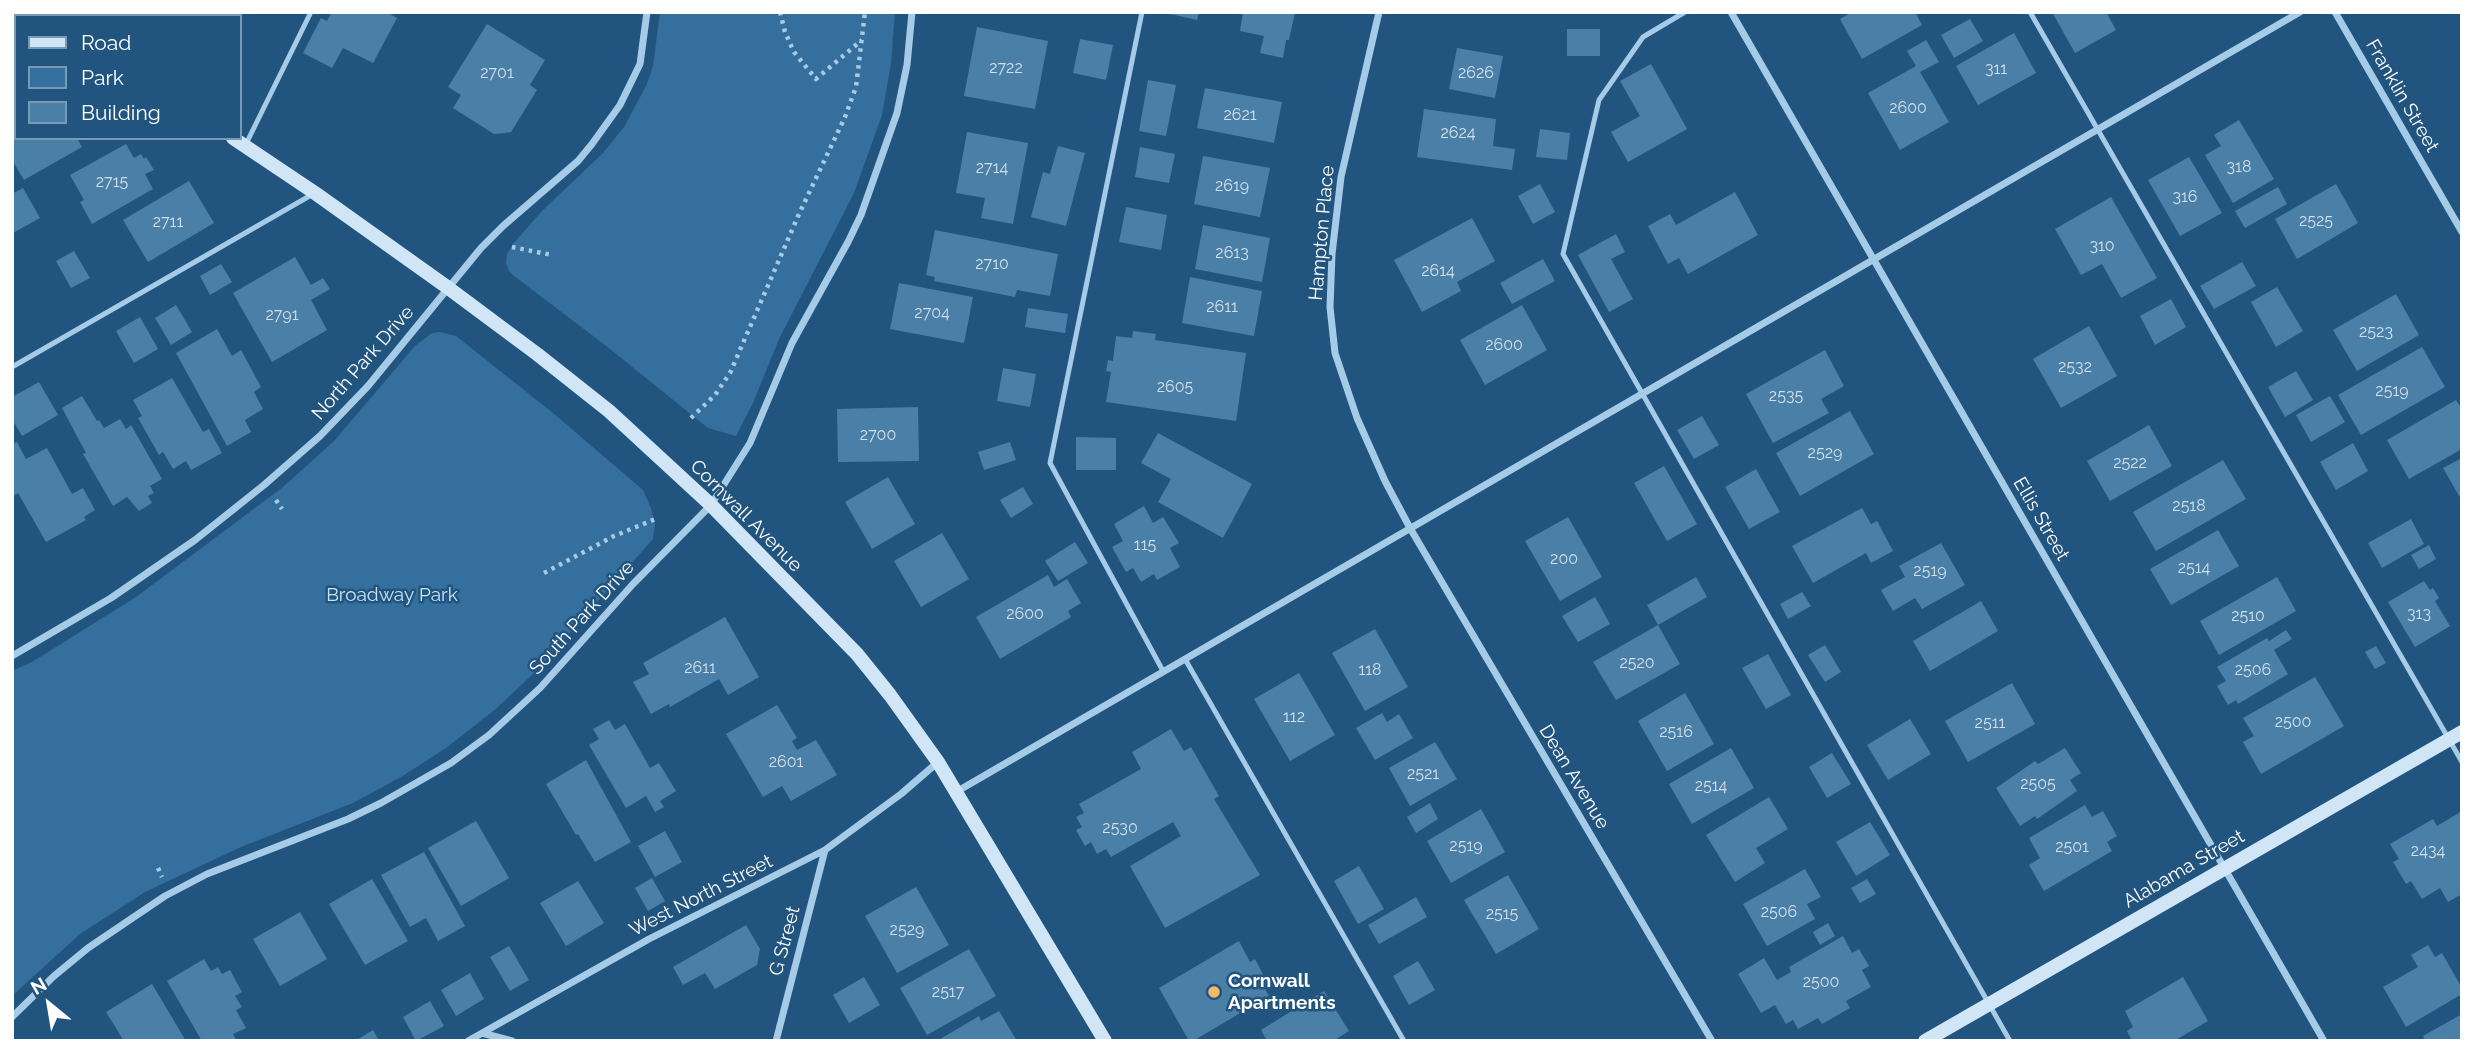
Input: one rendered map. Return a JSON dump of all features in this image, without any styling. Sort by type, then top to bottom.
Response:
[{"type":"main road","name":"Cornwall Avenue","points":[[239,142],[447,287],[608,411],[711,505],[857,654],[938,762],[1105,1041]]},
{"type":"main road","name":"Alabama Street","points":[[1925,1041],[2462,732]]},
{"type":"street","name":"North Park Drive","points":[[12,656],[111,598],[195,540],[320,436],[368,386],[447,287],[503,226],[578,160],[606,126],[626,94],[640,64],[646,12]]},
{"type":"street","name":"South Park Drive","points":[[12,1017],[54,976],[88,948],[165,896],[207,874],[348,819],[451,763],[489,735],[540,688],[633,584],[711,505],[750,443],[792,343],[861,215],[897,113],[907,65],[912,12]]},
{"type":"street","name":"Hampton Place","points":[[1380,12],[1357,100],[1341,177],[1332,254],[1330,307],[1335,353],[1357,418],[1385,481],[1410,528]]},
{"type":"street","name":"Ellis Street","points":[[1731,12],[2324,1041]]},
{"type":"street","points":[[956,792],[2300,12]]},
{"type":"street","name":"Franklin Street","points":[[2335,12],[2462,232]]},
{"type":"street","name":"Dean Avenue","points":[[1410,528],[1712,1041]]},
{"type":"street","name":"West North Street","points":[[468,1041],[649,939],[825,850],[901,794],[938,762]]},
{"type":"street","name":"G Street","points":[[776,1041],[825,850]]},
{"type":"street","points":[[482,1033],[512,1041]]},
{"type":"lane","points":[[242,137],[312,12]]},
{"type":"lane","points":[[1142,12],[1050,463],[1163,671]]},
{"type":"lane","points":[[1685,12],[1643,37],[1599,100],[1563,254],[2010,1041]]},
{"type":"lane","points":[[2030,12],[2462,762]]},
{"type":"lane","points":[[12,367],[315,193]]},
{"type":"lane","points":[[1185,659],[1404,1041]]},
{"type":"path","points":[[780,12],[794,52],[816,79],[862,40]]},
{"type":"path","points":[[691,418],[715,395],[730,373],[799,214],[845,117],[856,87],[865,12]]},
{"type":"path","points":[[519,248],[552,256]]},
{"type":"path","points":[[544,573],[614,536],[658,517]]},
{"type":"green space","points":[[660,12],[895,12],[891,63],[882,115],[854,193],[779,339],[753,403],[736,436],[708,428],[514,276],[506,263],[507,254],[513,244],[541,212],[603,153],[624,127],[646,86],[653,66]]},
{"type":"green space","name":"Broadway Park","points":[[432,333],[456,336],[553,413],[643,490],[655,524],[653,539],[536,671],[497,708],[446,748],[353,803],[241,847],[145,892],[80,934],[12,996],[12,671],[32,662],[136,597],[283,487],[334,441],[415,346]]},
{"type":"building","points":[[332,12],[386,12],[397,18],[373,63],[343,48],[332,68],[303,53],[321,18],[327,21]]},
{"type":"building","points":[[1162,12],[1199,12],[1197,20]]},
{"type":"building","points":[[1243,12],[1295,12],[1283,58],[1260,53],[1264,36],[1240,31]]},
{"type":"building","points":[[1852,12],[1915,12],[1922,25],[1862,59],[1840,19]]},
{"type":"building","points":[[2052,12],[2106,12],[2116,30],[2075,53]]},
{"type":"building","points":[[1970,19],[1983,41],[1954,58],[1941,35]]},
{"type":"building","points":[[487,24],[545,60],[530,85],[537,90],[511,132],[494,134],[453,108],[461,95],[448,87]]},
{"type":"building","points":[[977,27],[1048,41],[1035,109],[964,96]]},
{"type":"building","points":[[1567,29],[1600,29],[1600,56],[1567,56]]},
{"type":"building","points":[[2014,33],[2036,73],[1978,105],[1956,66]]},
{"type":"building","points":[[1080,39],[1113,45],[1106,80],[1073,73]]},
{"type":"building","points":[[1926,40],[1939,62],[1920,72],[1949,122],[1900,150],[1868,93],[1916,66],[1907,51]]},
{"type":"building","points":[[1457,48],[1503,56],[1495,98],[1449,89]]},
{"type":"building","points":[[1651,64],[1687,129],[1628,162],[1611,132],[1640,116],[1620,81]]},
{"type":"building","points":[[1148,80],[1176,85],[1166,136],[1139,131]]},
{"type":"building","points":[[1205,88],[1282,102],[1274,143],[1197,128]]},
{"type":"building","points":[[1424,109],[1496,119],[1493,146],[1515,149],[1512,170],[1417,157]]},
{"type":"building","points":[[2239,120],[2274,179],[2233,203],[2205,155],[2221,146],[2214,135]]},
{"type":"building","points":[[14,129],[14,140],[78,140],[82,147],[24,180],[12,160]]},
{"type":"building","points":[[1540,129],[1570,133],[1567,160],[1536,157]]},
{"type":"building","points":[[967,132],[1028,143],[1013,224],[981,218],[985,198],[956,193]]},
{"type":"building","points":[[126,144],[134,158],[141,154],[144,159],[146,157],[154,170],[145,174],[153,189],[92,224],[80,202],[84,200],[70,175]]},
{"type":"building","points":[[1058,146],[1085,153],[1066,226],[1031,217],[1043,172],[1050,174]]},
{"type":"building","points":[[1140,147],[1175,154],[1169,183],[1135,177]]},
{"type":"building","points":[[1203,156],[1270,168],[1260,217],[1194,204]]},
{"type":"building","points":[[2189,157],[2222,213],[2180,236],[2148,180]]},
{"type":"building","points":[[189,181],[214,223],[148,262],[123,220]]},
{"type":"building","points":[[1540,184],[1555,212],[1533,224],[1518,196]]},
{"type":"building","points":[[2336,184],[2358,223],[2297,259],[2275,219]]},
{"type":"building","points":[[2278,187],[2287,204],[2245,228],[2235,211]]},
{"type":"building","points":[[23,188],[40,218],[13,233],[12,194]]},
{"type":"building","points":[[1735,192],[1758,235],[1688,274],[1679,258],[1668,264],[1648,226],[1670,214],[1676,225]]},
{"type":"building","points":[[2111,197],[2157,278],[2121,298],[2102,264],[2081,275],[2055,229]]},
{"type":"building","points":[[1126,207],[1167,215],[1161,250],[1119,242]]},
{"type":"building","points":[[1472,218],[1495,261],[1457,282],[1461,291],[1422,312],[1394,260]]},
{"type":"building","points":[[1203,225],[1270,238],[1262,282],[1195,269]]},
{"type":"building","points":[[935,230],[1058,254],[1050,296],[1017,290],[1015,297],[934,281],[935,277],[926,275]]},
{"type":"building","points":[[1616,234],[1625,252],[1611,259],[1633,299],[1609,312],[1578,255]]},
{"type":"building","points":[[74,251],[90,278],[71,288],[56,261]]},
{"type":"building","points":[[295,257],[311,285],[323,278],[330,289],[311,300],[327,330],[272,362],[233,293]]},
{"type":"building","points":[[1543,259],[1555,281],[1512,304],[1500,283]]},
{"type":"building","points":[[2242,262],[2256,286],[2214,309],[2200,286]]},
{"type":"building","points":[[221,264],[232,282],[210,295],[200,276]]},
{"type":"building","points":[[1190,277],[1262,291],[1254,336],[1182,323]]},
{"type":"building","points":[[899,283],[973,297],[964,343],[890,329]]},
{"type":"building","points":[[2277,287],[2303,331],[2276,347],[2251,302]]},
{"type":"building","points":[[2396,294],[2419,335],[2357,371],[2333,330]]},
{"type":"building","points":[[2171,299],[2186,327],[2155,345],[2140,316]]},
{"type":"building","points":[[176,305],[192,332],[171,345],[155,318]]},
{"type":"building","points":[[1522,305],[1547,350],[1485,385],[1460,340]]},
{"type":"building","points":[[1028,308],[1068,314],[1065,333],[1025,327]]},
{"type":"building","points":[[140,317],[158,349],[134,363],[116,331]]},
{"type":"building","points":[[2089,326],[2117,376],[2061,408],[2033,359]]},
{"type":"building","points":[[217,329],[232,356],[241,350],[261,387],[254,392],[263,409],[245,420],[251,432],[227,446],[176,353]]},
{"type":"building","points":[[1133,331],[1156,334],[1155,340],[1246,353],[1236,421],[1106,402],[1111,372],[1106,371],[1108,360],[1113,361],[1116,336],[1132,338]]},
{"type":"building","points":[[2422,347],[2445,387],[2361,435],[2338,395]]},
{"type":"building","points":[[1825,350],[1844,386],[1821,399],[1829,413],[1773,443],[1746,394]]},
{"type":"building","points":[[1003,368],[1036,374],[1030,407],[997,401]]},
{"type":"building","points":[[2296,371],[2313,400],[2285,417],[2268,387]]},
{"type":"building","points":[[172,378],[203,432],[209,429],[222,453],[191,470],[186,461],[173,469],[163,452],[159,455],[138,418],[142,416],[133,400]]},
{"type":"building","points":[[39,382],[58,415],[22,436],[12,419],[12,397]]},
{"type":"building","points":[[82,396],[104,428],[120,419],[126,429],[131,425],[162,479],[150,486],[154,493],[148,496],[152,503],[139,511],[127,497],[113,506],[83,454],[86,453],[62,408]]},
{"type":"building","points":[[2330,396],[2345,422],[2311,442],[2296,415]]},
{"type":"building","points":[[2456,400],[2462,409],[2462,449],[2409,479],[2387,440]]},
{"type":"building","points":[[918,407],[919,461],[838,462],[837,409]]},
{"type":"building","points":[[1850,411],[1874,454],[1800,496],[1776,453]]},
{"type":"building","points":[[1702,416],[1719,445],[1694,459],[1677,430]]},
{"type":"building","points":[[2149,425],[2172,466],[2110,501],[2087,461]]},
{"type":"building","points":[[1158,433],[1252,484],[1223,538],[1158,502],[1171,479],[1141,463]]},
{"type":"building","points":[[1076,437],[1116,438],[1116,470],[1076,470]]},
{"type":"building","points":[[17,442],[26,459],[47,448],[72,494],[83,488],[95,510],[84,517],[86,520],[46,542],[18,493],[12,497],[12,444]]},
{"type":"building","points":[[1010,442],[1016,460],[984,470],[978,452]]},
{"type":"building","points":[[2353,443],[2368,471],[2336,490],[2320,462]]},
{"type":"building","points":[[2462,458],[2462,501],[2443,468]]},
{"type":"building","points":[[2223,460],[2246,499],[2156,551],[2133,512]]},
{"type":"building","points":[[1664,466],[1697,524],[1667,541],[1634,483]]},
{"type":"building","points":[[1756,469],[1780,512],[1749,529],[1725,487]]},
{"type":"building","points":[[888,477],[915,524],[872,549],[845,502]]},
{"type":"building","points":[[1023,487],[1033,504],[1011,518],[1000,500]]},
{"type":"building","points":[[1144,506],[1153,523],[1163,517],[1179,543],[1170,548],[1180,567],[1157,580],[1154,574],[1141,582],[1133,568],[1126,572],[1112,547],[1123,541],[1114,524]]},
{"type":"building","points":[[1862,508],[1871,524],[1877,521],[1893,551],[1871,563],[1866,553],[1813,583],[1792,546]]},
{"type":"building","points":[[1568,517],[1602,577],[1560,601],[1525,541]]},
{"type":"building","points":[[2411,519],[2424,544],[2382,568],[2368,543]]},
{"type":"building","points":[[2218,530],[2239,566],[2171,605],[2150,569]]},
{"type":"building","points":[[942,533],[969,579],[921,607],[894,561]]},
{"type":"building","points":[[1075,542],[1088,563],[1058,581],[1045,561]]},
{"type":"building","points":[[1941,543],[1965,585],[1922,609],[1915,598],[1893,611],[1881,590],[1905,577],[1899,566]]},
{"type":"building","points":[[2429,545],[2436,559],[2419,569],[2411,555]]},
{"type":"building","points":[[1048,575],[1054,587],[1067,579],[1081,603],[1068,611],[1071,617],[1000,659],[976,617]]},
{"type":"building","points":[[1696,577],[1707,597],[1658,625],[1647,605]]},
{"type":"building","points":[[2277,577],[2296,611],[2219,655],[2200,621]]},
{"type":"building","points":[[2424,581],[2430,590],[2433,588],[2439,598],[2435,601],[2450,626],[2415,647],[2388,602]]},
{"type":"building","points":[[1802,592],[1811,606],[1788,619],[1780,604]]},
{"type":"building","points":[[1595,597],[1610,624],[1578,642],[1562,616]]},
{"type":"building","points":[[1981,601],[1998,631],[1930,671],[1913,641]]},
{"type":"building","points":[[725,617],[759,677],[728,695],[719,679],[670,707],[669,704],[651,714],[633,682],[649,674],[643,663]]},
{"type":"building","points":[[1658,625],[1680,664],[1616,700],[1593,662]]},
{"type":"building","points":[[1375,629],[1408,687],[1365,711],[1332,653]]},
{"type":"building","points":[[2286,630],[2292,639],[2274,650],[2288,674],[2238,704],[2236,700],[2228,705],[2217,686],[2226,681],[2217,667]]},
{"type":"building","points":[[1825,645],[1841,672],[1825,682],[1808,655]]},
{"type":"building","points":[[2376,646],[2386,663],[2375,669],[2365,652]]},
{"type":"building","points":[[1768,654],[1791,695],[1766,709],[1742,668]]},
{"type":"building","points":[[1299,673],[1335,735],[1290,761],[1254,699]]},
{"type":"building","points":[[2315,677],[2344,726],[2261,774],[2243,742],[2254,736],[2243,718]]},
{"type":"building","points":[[2012,683],[2035,724],[1968,762],[1945,721]]},
{"type":"building","points":[[1685,693],[1714,744],[1667,771],[1638,721]]},
{"type":"building","points":[[777,705],[797,738],[792,741],[797,750],[816,740],[837,775],[791,801],[782,786],[763,797],[726,734]]},
{"type":"building","points":[[1382,713],[1387,722],[1399,714],[1413,738],[1375,760],[1356,728]]},
{"type":"building","points":[[1910,719],[1931,754],[1888,780],[1867,745]]},
{"type":"building","points":[[609,720],[615,730],[625,724],[650,768],[659,763],[676,791],[660,801],[664,807],[655,812],[646,796],[626,808],[589,745],[599,739],[593,729]]},
{"type":"building","points":[[1171,729],[1184,751],[1191,747],[1219,796],[1214,799],[1260,875],[1165,928],[1130,866],[1181,836],[1173,822],[1111,857],[1106,849],[1097,854],[1091,842],[1085,846],[1076,830],[1082,827],[1076,817],[1084,813],[1079,804],[1141,769],[1132,752]]},
{"type":"building","points":[[1435,742],[1457,779],[1410,806],[1389,768]]},
{"type":"building","points":[[1731,748],[1754,788],[1692,824],[1669,784]]},
{"type":"building","points":[[2065,748],[2081,773],[2070,780],[2077,791],[2037,819],[2035,816],[2020,826],[1996,788],[2035,761],[2038,764]]},
{"type":"building","points":[[1832,753],[1851,784],[1827,798],[1809,767]]},
{"type":"building","points":[[586,760],[631,842],[595,862],[546,784]]},
{"type":"building","points":[[1769,797],[1788,829],[1756,848],[1765,863],[1735,882],[1706,835]]},
{"type":"building","points":[[1430,803],[1438,819],[1416,833],[1407,817]]},
{"type":"building","points":[[2085,805],[2092,817],[2103,811],[2117,836],[2107,842],[2112,851],[2044,891],[2029,865],[2040,858],[2029,838]]},
{"type":"building","points":[[1481,809],[1505,852],[1451,883],[1427,841]]},
{"type":"building","points":[[2462,811],[2462,894],[2448,902],[2440,888],[2422,899],[2411,881],[2406,884],[2393,862],[2399,859],[2390,844],[2433,819],[2437,826]]},
{"type":"building","points":[[476,821],[509,878],[461,906],[428,848]]},
{"type":"building","points":[[1870,822],[1890,855],[1856,876],[1836,842]]},
{"type":"building","points":[[665,831],[682,862],[655,877],[638,846]]},
{"type":"building","points":[[424,852],[465,926],[438,941],[426,918],[410,927],[381,875]]},
{"type":"building","points":[[1359,866],[1384,909],[1358,924],[1334,881]]},
{"type":"building","points":[[1805,869],[1821,897],[1807,904],[1815,919],[1767,946],[1743,904]]},
{"type":"building","points":[[1508,875],[1539,929],[1496,954],[1464,900]]},
{"type":"building","points":[[652,878],[665,901],[648,911],[635,888]]},
{"type":"building","points":[[372,879],[408,941],[365,965],[329,904]]},
{"type":"building","points":[[1867,879],[1876,894],[1860,903],[1851,888]]},
{"type":"building","points":[[578,881],[604,923],[566,946],[540,903]]},
{"type":"building","points":[[916,887],[949,945],[897,973],[865,916]]},
{"type":"building","points":[[1416,897],[1427,917],[1379,944],[1368,925]]},
{"type":"building","points":[[300,912],[327,959],[280,986],[253,939]]},
{"type":"building","points":[[1828,923],[1835,936],[1820,945],[1813,932]]},
{"type":"building","points":[[746,925],[760,949],[757,965],[715,989],[705,973],[683,985],[673,967]]},
{"type":"building","points":[[1843,936],[1852,953],[1859,949],[1869,966],[1862,970],[1871,987],[1846,1001],[1850,1008],[1822,1024],[1818,1018],[1798,1029],[1793,1020],[1786,1024],[1775,1005],[1761,1013],[1738,974],[1764,958],[1777,980],[1791,972],[1789,967]]},
{"type":"building","name":"Cornwall Apartments","points":[[1239,941],[1250,962],[1255,959],[1268,984],[1264,987],[1269,996],[1189,1041],[1159,988]]},
{"type":"building","points":[[2428,945],[2435,957],[2442,953],[2462,988],[2462,994],[2406,1027],[2383,987],[2418,967],[2411,955]]},
{"type":"building","points":[[509,946],[529,980],[510,991],[490,957]]},
{"type":"building","points":[[969,949],[996,996],[927,1035],[900,988]]},
{"type":"building","points":[[204,959],[211,971],[218,967],[222,974],[230,970],[242,992],[235,996],[242,1007],[236,1010],[246,1028],[233,1034],[237,1041],[202,1041],[167,981]]},
{"type":"building","points":[[1418,961],[1435,990],[1409,1005],[1393,976]]},
{"type":"building","points":[[470,973],[484,999],[456,1016],[441,990]]},
{"type":"building","points":[[864,977],[880,1005],[849,1023],[833,995]]},
{"type":"building","points":[[2183,977],[2208,1021],[2174,1041],[2132,1041],[2127,1031],[2133,1027],[2125,1011]]},
{"type":"building","points":[[152,984],[186,1041],[124,1041],[106,1012]]},
{"type":"building","points":[[1324,991],[1349,1031],[1333,1041],[1267,1041],[1261,1030]]},
{"type":"building","points":[[430,1001],[444,1026],[416,1041],[403,1017]]},
{"type":"building","points":[[999,1011],[1017,1041],[937,1041],[979,1016],[981,1021]]},
{"type":"building","points":[[2462,1014],[2462,1041],[2425,1041],[2423,1036]]},
{"type":"building","points":[[373,1030],[379,1041],[355,1041]]},
{"type":"place","name":"Cornwall Apartments","points":[[1214,992]]}]
